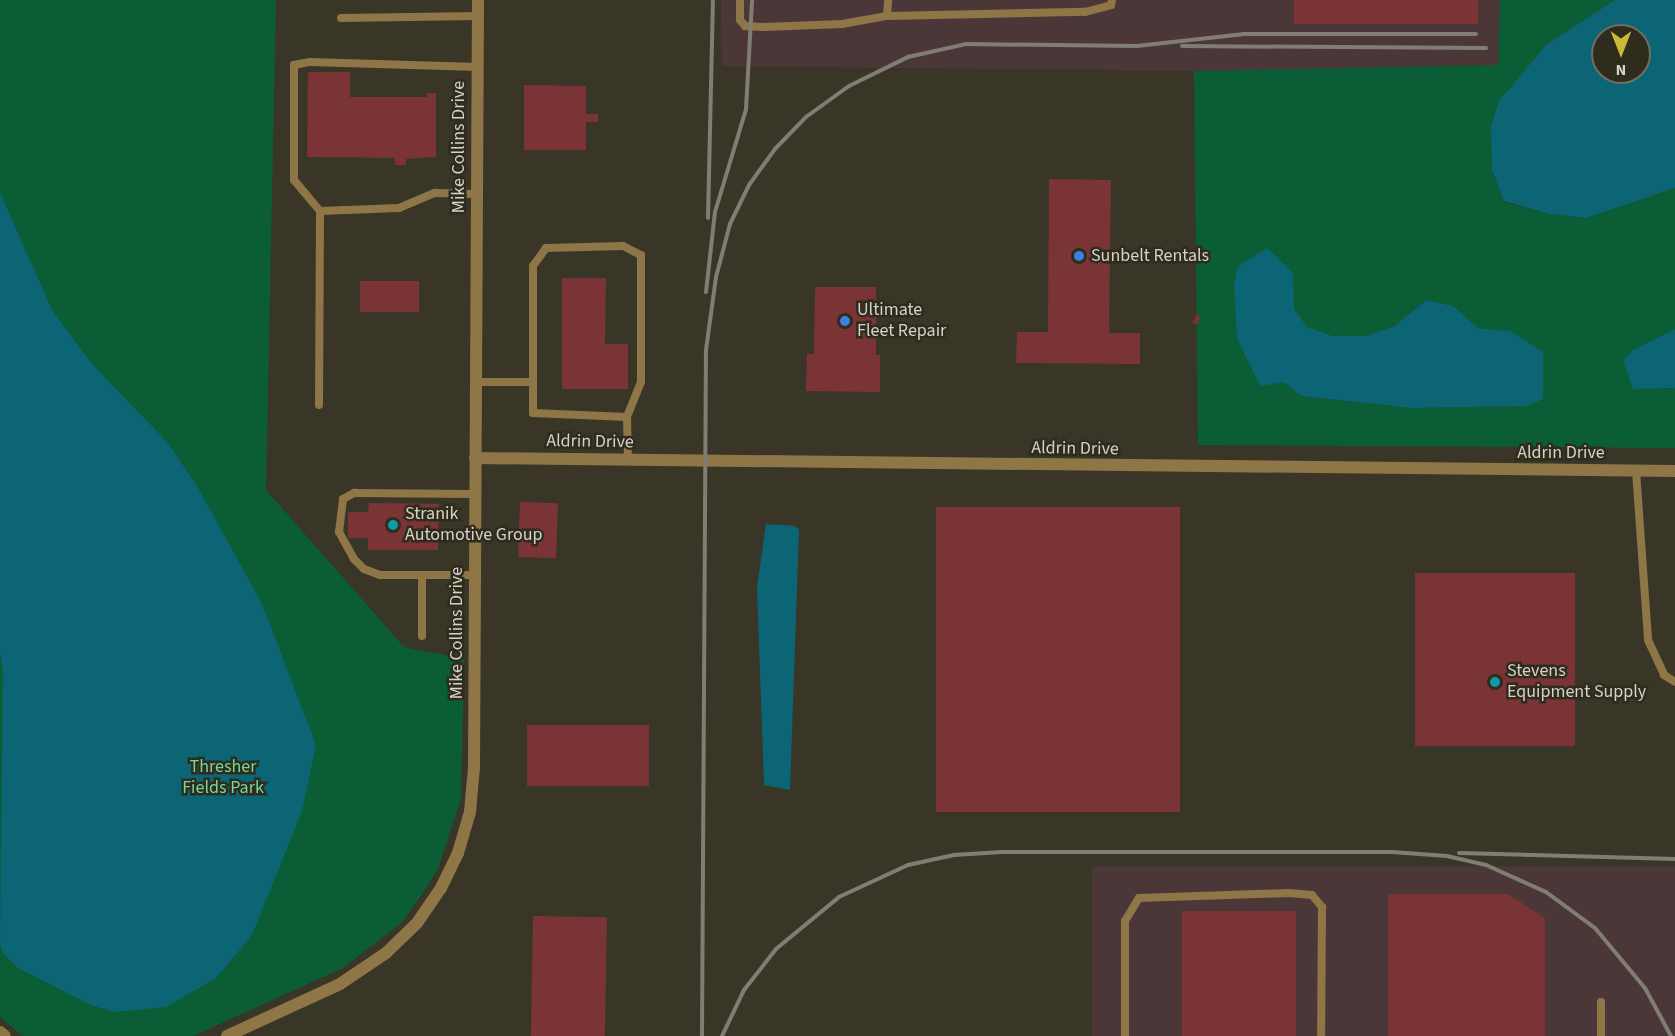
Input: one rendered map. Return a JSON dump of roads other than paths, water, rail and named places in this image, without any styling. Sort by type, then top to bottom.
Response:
[{"type":"street","name":"Mike Collins Drive","points":[[227,1036],[340,984],[386,953],[417,923],[441,888],[458,853],[470,812],[474,767],[478,0]]},
{"type":"street","name":"Aldrin Drive","points":[[476,458],[1675,471]]},
{"type":"street","points":[[0,1032],[5,1036]]},
{"type":"lane","points":[[740,0],[741,20],[745,26],[842,24],[887,16],[1085,12],[1111,5],[1112,0]]},
{"type":"lane","points":[[887,16],[888,0]]},
{"type":"lane","points":[[341,18],[478,16]]},
{"type":"lane","points":[[319,405],[320,211],[294,180],[294,65],[310,62],[478,67]]},
{"type":"lane","points":[[320,211],[399,208],[435,193],[477,194]]},
{"type":"lane","points":[[627,417],[536,415],[533,382],[533,266],[546,248],[633,248],[641,255],[641,382],[627,417],[628,461]]},
{"type":"lane","points":[[476,382],[533,382]]},
{"type":"lane","points":[[1636,471],[1648,640],[1664,675],[1675,682]]},
{"type":"lane","points":[[475,494],[354,493],[343,499],[339,532],[354,559],[364,569],[380,575],[475,575]]},
{"type":"lane","points":[[422,575],[422,636]]},
{"type":"lane","points":[[1125,1036],[1125,921],[1139,898],[1289,893],[1312,895],[1322,907],[1321,1036]]},
{"type":"lane","points":[[1601,1002],[1601,1036]]},
{"type":"water","points":[[1615,0],[1675,0],[1675,188],[1586,218],[1550,214],[1504,201],[1492,170],[1491,127],[1499,101],[1547,44]]},
{"type":"water","points":[[0,193],[52,310],[91,363],[167,442],[197,486],[262,604],[316,745],[302,811],[252,935],[216,978],[166,1007],[114,1012],[91,1005],[18,968],[3,953],[0,944],[3,669],[0,653]]},
{"type":"water","points":[[1267,248],[1293,273],[1294,309],[1307,327],[1333,336],[1365,336],[1395,326],[1426,300],[1453,306],[1478,328],[1510,331],[1543,352],[1543,399],[1526,406],[1413,408],[1301,396],[1284,382],[1260,386],[1237,339],[1234,287],[1238,266]]},
{"type":"water","points":[[1675,329],[1675,388],[1633,389],[1623,361],[1633,350]]},
{"type":"water","points":[[766,524],[795,526],[799,530],[790,790],[764,785],[757,587]]},
{"type":"railway","points":[[708,218],[713,0]]},
{"type":"railway","points":[[706,292],[715,212],[746,109],[752,0]]},
{"type":"railway","points":[[702,1036],[706,350],[716,277],[730,224],[749,185],[775,149],[806,117],[849,86],[908,57],[966,44],[1137,46],[1244,34],[1476,34]]},
{"type":"railway","points":[[1182,46],[1486,48]]},
{"type":"railway","points":[[722,1036],[744,990],[776,949],[839,897],[908,865],[954,855],[1002,852],[1392,852],[1447,856],[1486,865],[1546,892],[1595,928],[1645,988],[1671,1036]]},
{"type":"railway","points":[[1459,853],[1675,859]]},
{"type":"place","name":"Sunbelt Rentals","points":[[1079,256]]},
{"type":"place","name":"Ultimate Fleet Repair","points":[[845,321]]},
{"type":"place","name":"Stranik Automotive Group","points":[[393,525]]},
{"type":"place","name":"Stevens Equipment Supply","points":[[1495,682]]},
{"type":"park label","name":"Thresher Fields Park","points":[[223,778]]}]
